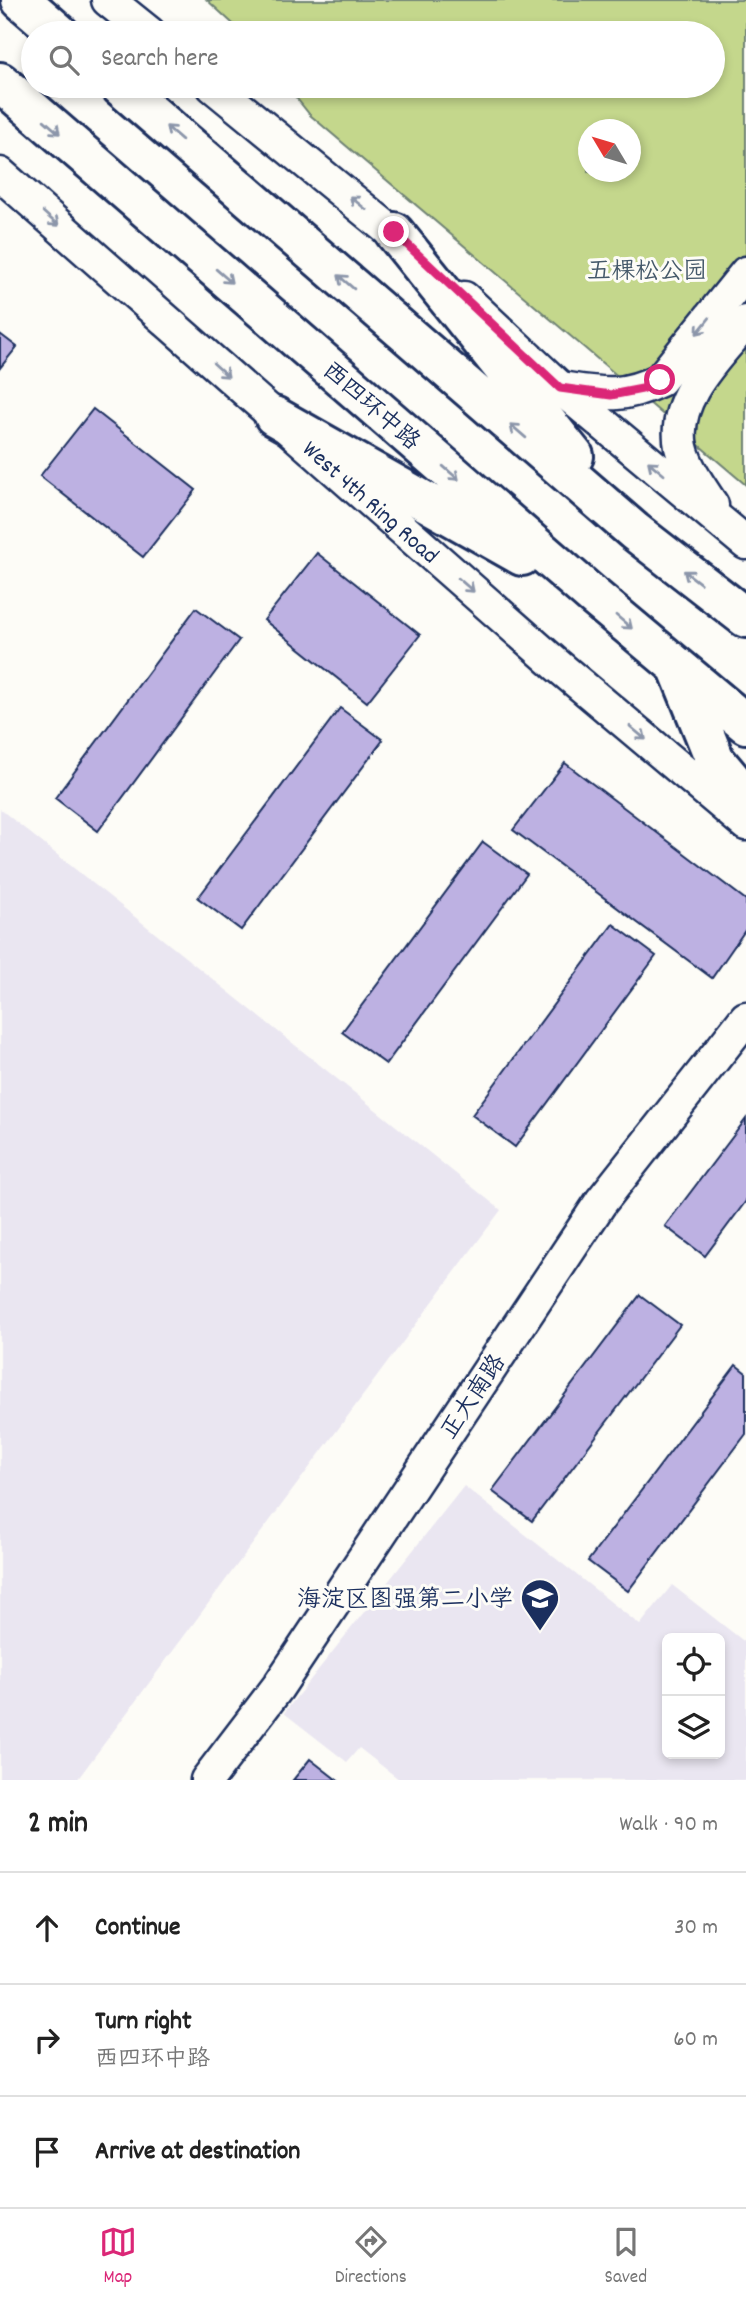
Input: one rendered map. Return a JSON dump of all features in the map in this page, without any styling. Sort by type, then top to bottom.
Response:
[{"type":"highway","points":[[21,0],[45,21]]},
{"type":"highway","name":"西四环中路","points":[[0,82],[593,596],[746,724]]},
{"type":"highway","points":[[134,98],[634,531],[746,618]]},
{"type":"highway","points":[[394,232],[634,531]]},
{"type":"highway","points":[[274,416],[593,596]]},
{"type":"highway","points":[[677,666],[715,760],[746,793]]},
{"type":"street","points":[[108,0],[134,21]]},
{"type":"street","points":[[229,98],[394,232],[560,388],[736,534]]},
{"type":"street","name":"West 4th Ring Road","points":[[0,174],[557,665],[746,824]]},
{"type":"street","points":[[560,388],[611,395],[642,389],[660,380],[746,273]]},
{"type":"street","points":[[736,534],[694,478],[681,448],[680,418],[695,385],[746,322]]},
{"type":"street","name":"正大南路","points":[[207,1780],[278,1687],[601,1202],[746,1017]]},
{"type":"shaded area","points":[[0,809],[501,1210],[77,1780],[0,1780]]},
{"type":"shaded area","name":"海淀区图强第二小学","points":[[464,1486],[640,1625],[672,1585],[746,1643],[746,1780],[400,1780],[359,1748],[347,1762],[284,1713]]},
{"type":"green space","name":"五棵松公园","points":[[207,0],[746,0],[746,485],[310,115],[297,98],[725,98],[725,21],[230,21]]},
{"type":"building","points":[[0,334],[17,347],[0,368]]},
{"type":"building","points":[[93,409],[196,490],[143,557],[40,476]]},
{"type":"building","points":[[317,553],[420,635],[367,702],[264,620]]},
{"type":"building","points":[[196,608],[239,640],[98,831],[55,798]]},
{"type":"building","points":[[340,708],[383,740],[241,930],[198,898]]},
{"type":"building","points":[[565,763],[746,900],[746,929],[712,978],[513,830]]},
{"type":"building","points":[[483,842],[527,874],[386,1064],[342,1032]]},
{"type":"building","points":[[613,924],[656,956],[515,1147],[472,1115]]},
{"type":"building","points":[[746,1119],[746,1201],[705,1256],[665,1226]]},
{"type":"building","points":[[640,1295],[680,1325],[532,1521],[492,1491]]},
{"type":"building","points":[[736,1365],[746,1373],[746,1434],[628,1591],[588,1561]]},
{"type":"building","points":[[310,1759],[337,1780],[293,1780]]},
{"type":"place","name":"海淀区图强第二小学","points":[[540,1632]]},
{"type":"route","points":[[394,232],[560,388],[611,395],[642,389],[660,380]]}]
